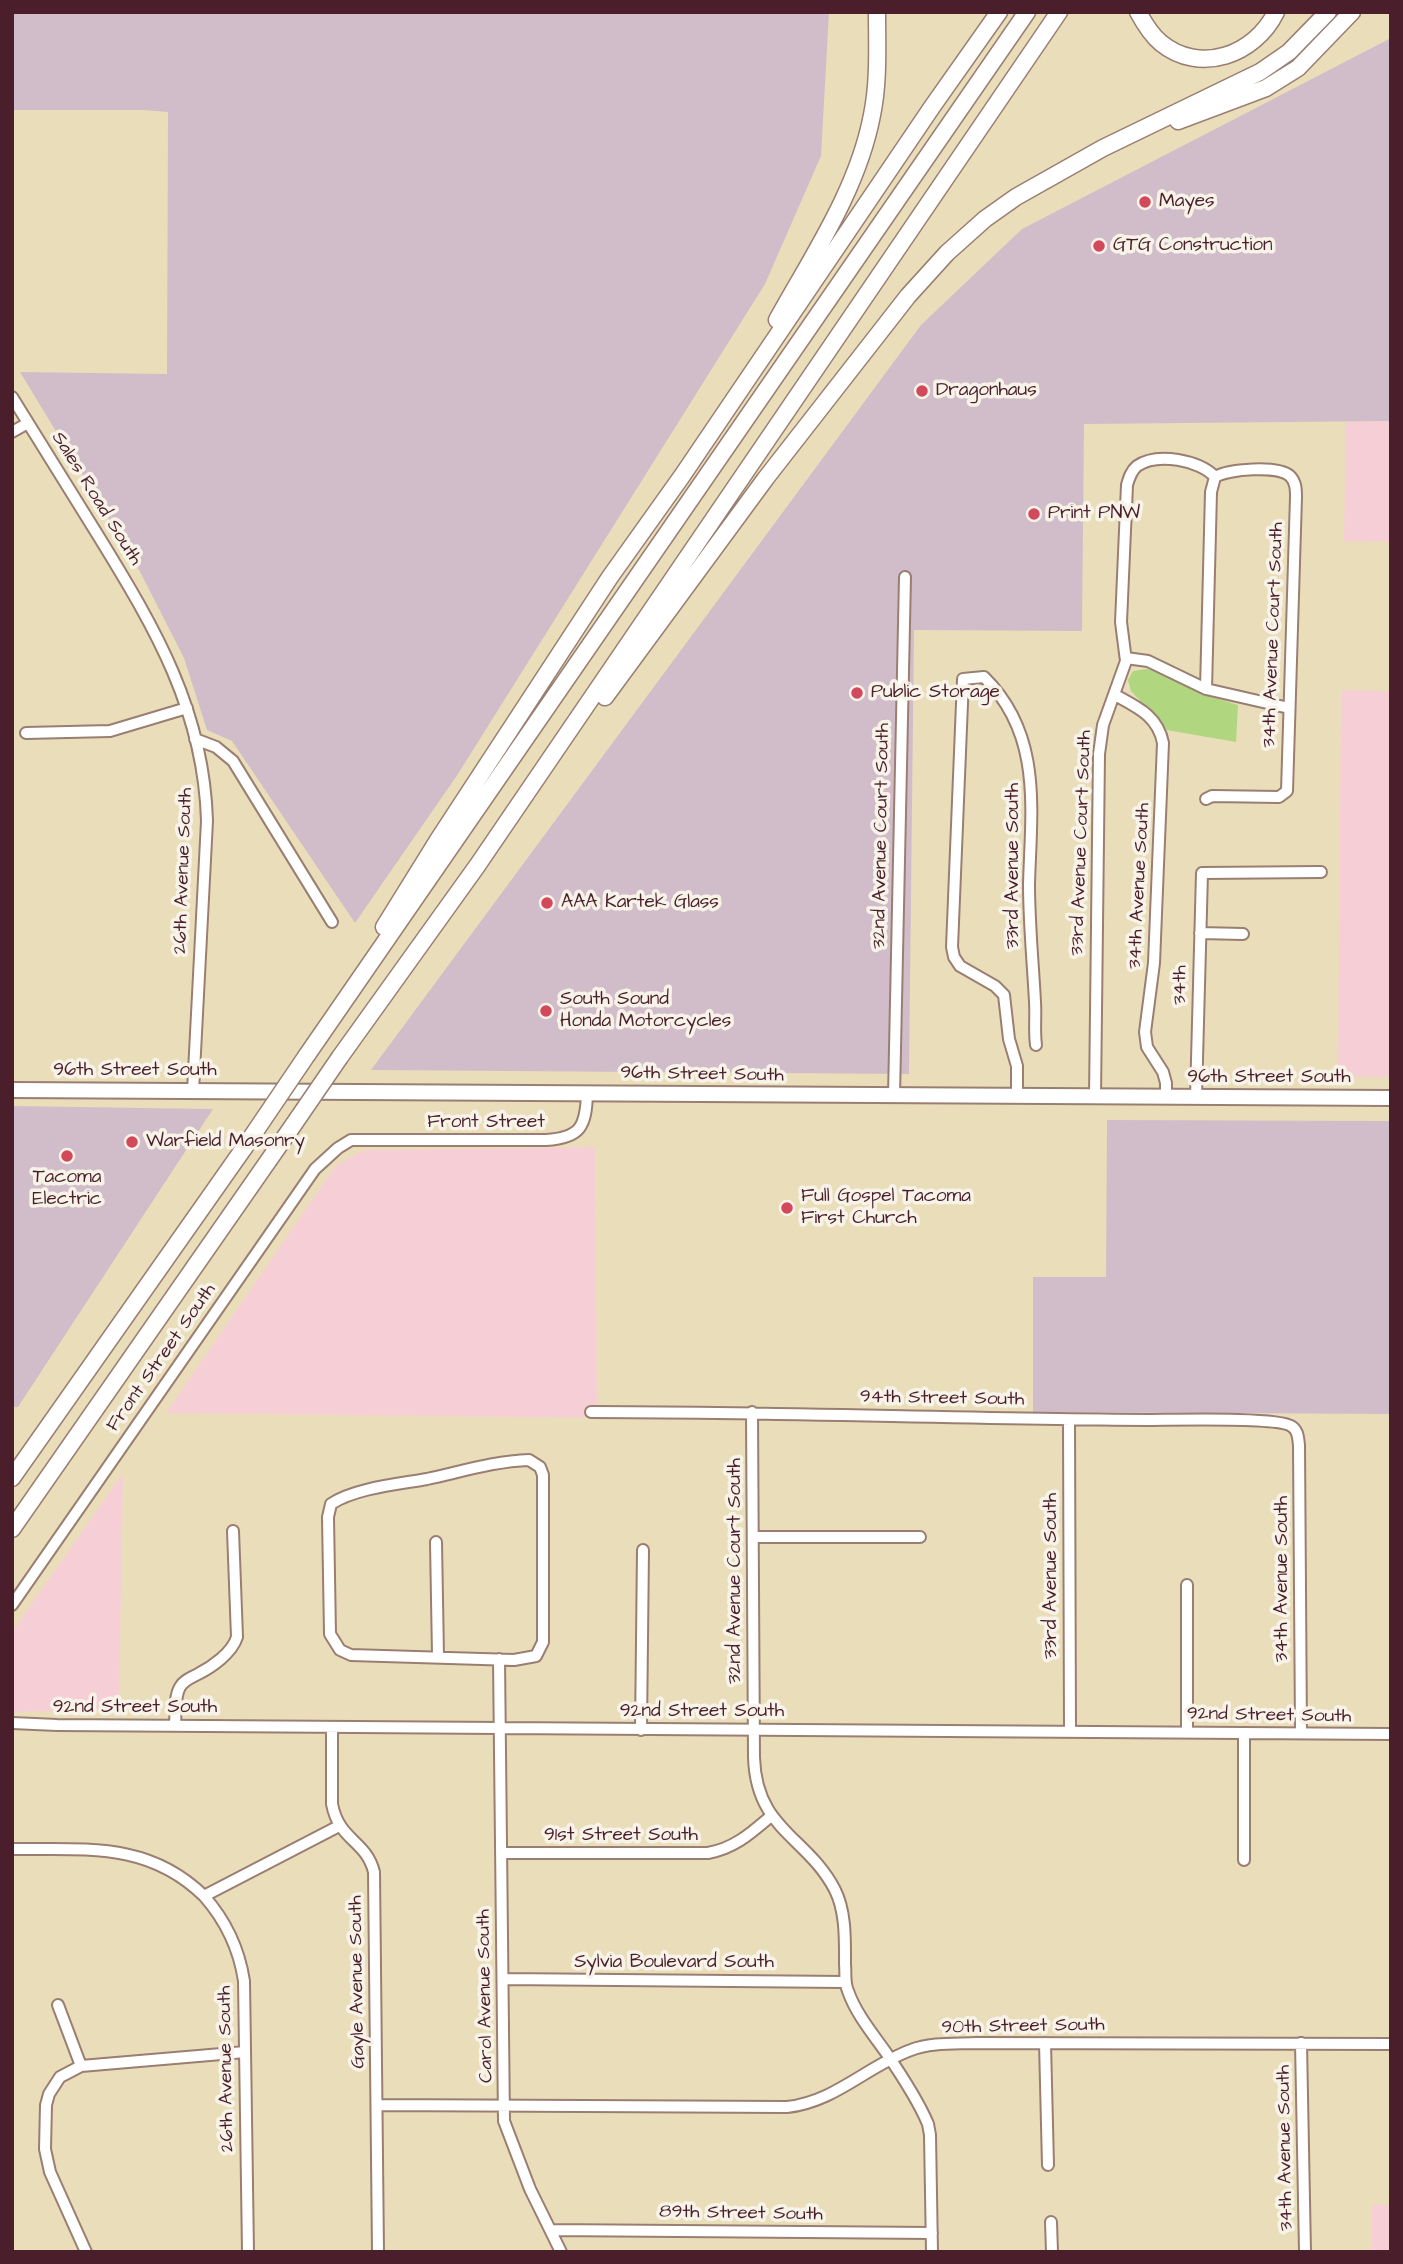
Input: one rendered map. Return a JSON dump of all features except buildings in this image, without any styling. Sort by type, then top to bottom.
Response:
[{"type":"highway","points":[[731,405],[816,250],[860,160],[874,104],[877,12]]},
{"type":"highway","points":[[323,1032],[381,931],[438,840],[610,578],[999,12]]},
{"type":"highway","points":[[12,1478],[244,1148],[1027,12]]},
{"type":"highway","points":[[477,866],[1059,12]]},
{"type":"highway","points":[[1138,12],[1161,43],[1178,53],[1203,59],[1226,56],[1247,47],[1263,33],[1276,12]]},
{"type":"highway","points":[[12,1529],[340,1057],[477,866],[766,478],[908,296],[947,253],[985,219],[1016,197],[1103,148],[1260,72],[1289,52],[1328,12]]},
{"type":"highway","points":[[1103,148],[1266,88],[1298,68],[1352,12]]},
{"type":"main road","name":"96th Street South","points":[[12,1090],[1391,1098]]},
{"type":"street","name":"Sales Road South","points":[[12,397],[149,620]]},
{"type":"street","points":[[12,432],[28,423]]},
{"type":"street","name":"33rd Avenue Court South","points":[[1095,1097],[1099,754],[1102,730],[1126,658],[1121,628],[1125,494],[1132,471],[1146,462],[1174,460],[1199,464],[1215,477]]},
{"type":"street","name":"34th Avenue Court South","points":[[1206,799],[1212,796],[1279,797],[1285,794],[1287,789],[1296,497],[1291,477],[1283,472],[1228,472],[1215,477]]},
{"type":"street","points":[[1206,689],[1211,492],[1215,477]]},
{"type":"street","name":"32nd Avenue Court South","points":[[894,1096],[905,578]]},
{"type":"street","name":"26th Avenue South","points":[[149,620],[187,708],[205,782],[207,821],[193,1091]]},
{"type":"street","points":[[1126,658],[1148,661],[1206,689],[1289,708]]},
{"type":"street","name":"33rd Avenue South","points":[[1017,1096],[1017,1064],[1009,1039],[1004,995],[995,986],[960,966],[952,947],[964,679],[984,677],[999,692],[1017,726],[1029,766],[1032,797],[1029,916],[1036,1045]]},
{"type":"street","name":"34th Avenue South","points":[[1115,695],[1148,714],[1158,726],[1163,740],[1154,962],[1145,1035],[1149,1050],[1163,1072],[1166,1097]]},
{"type":"street","points":[[26,733],[110,731],[187,708]]},
{"type":"street","points":[[195,739],[216,747],[233,761],[332,922]]},
{"type":"street","name":"34th","points":[[1196,1097],[1202,873],[1321,872]]},
{"type":"street","points":[[1200,933],[1242,934]]},
{"type":"street","name":"Front Street","points":[[351,1140],[561,1140],[572,1136],[581,1128],[587,1111],[587,1093]]},
{"type":"street","name":"Front Street South","points":[[12,1605],[314,1169],[351,1140]]},
{"type":"street","name":"94th Street South","points":[[591,1412],[752,1412],[1275,1422],[1292,1427]]},
{"type":"street","name":"32nd Avenue Court South","points":[[752,1412],[754,1766],[757,1784],[771,1816],[824,1870],[837,1894],[844,1933],[845,1982]]},
{"type":"street","name":"33rd Avenue South","points":[[1069,1420],[1070,1732]]},
{"type":"street","name":"34th Avenue South","points":[[1292,1427],[1298,1437],[1299,1454],[1301,1733]]},
{"type":"street","points":[[529,1460],[536,1464],[543,1475],[543,1642],[536,1656],[514,1660],[499,1659],[351,1655],[340,1650],[330,1634],[329,1508],[336,1501],[373,1490],[500,1463],[529,1460]]},
{"type":"street","points":[[175,1725],[180,1686],[227,1653],[237,1637],[233,1531]]},
{"type":"street","points":[[753,1537],[920,1536]]},
{"type":"street","points":[[436,1542],[438,1656]]},
{"type":"street","points":[[641,1730],[643,1550]]},
{"type":"street","points":[[1187,1585],[1187,1732]]},
{"type":"street","name":"Carol Avenue South","points":[[499,1659],[504,2121],[530,2189],[561,2252]]},
{"type":"street","name":"92nd Street South","points":[[12,1723],[1391,1734]]},
{"type":"street","points":[[12,1849],[103,1850],[128,1853],[164,1866],[204,1896],[339,1826],[331,1804],[331,1727]]},
{"type":"street","points":[[1244,1733],[1244,1860]]},
{"type":"street","name":"91st Street South","points":[[501,1853],[708,1853],[720,1851],[742,1841],[771,1816]]},
{"type":"street","name":"Gayle Avenue South","points":[[339,1826],[367,1855],[374,1872],[378,2252]]},
{"type":"street","name":"26th Avenue South","points":[[204,1896],[225,1925],[239,1957],[245,1992],[248,2252]]},
{"type":"street","name":"Sylvia Boulevard South","points":[[503,1979],[845,1982]]},
{"type":"street","points":[[845,1982],[857,2010],[891,2060],[928,2123],[932,2252]]},
{"type":"street","points":[[58,2005],[81,2066]]},
{"type":"street","name":"90th Street South","points":[[377,2105],[801,2105],[828,2096],[891,2060],[926,2046],[977,2043],[1391,2044]]},
{"type":"street","points":[[1045,2043],[1048,2165]]},
{"type":"street","name":"34th Avenue South","points":[[1301,2043],[1305,2252]]},
{"type":"street","points":[[86,2252],[50,2172],[45,2149],[46,2105],[49,2094],[60,2077],[81,2066],[246,2052]]},
{"type":"street","points":[[1051,2222],[1052,2252]]},
{"type":"street","name":"89th Street South","points":[[551,2230],[932,2233]]},
{"type":"shaded area","points":[[12,12],[829,12],[821,156],[765,284],[458,774],[355,923],[232,741],[207,730],[184,658],[134,560],[20,372],[167,374],[168,112],[12,110]]},
{"type":"shaded area","points":[[1391,38],[1391,421],[1084,424],[1082,631],[914,630],[909,1074],[371,1070],[921,325],[1022,229]]},
{"type":"shaded area","points":[[1391,421],[1391,542],[1344,541],[1346,422]]},
{"type":"shaded area","points":[[1341,690],[1391,691],[1391,1077],[1338,1077]]},
{"type":"shaded area","points":[[12,1106],[213,1109],[18,1407],[12,1407]]},
{"type":"shaded area","points":[[1107,1120],[1391,1121],[1391,1414],[1033,1412],[1033,1277],[1106,1277]]},
{"type":"shaded area","points":[[595,1147],[597,1418],[166,1413],[336,1165],[365,1150]]},
{"type":"shaded area","points":[[123,1473],[119,1709],[14,1712],[12,1632]]},
{"type":"shaded area","points":[[1372,2205],[1391,2205],[1391,2252],[1372,2252]]},
{"type":"green space","points":[[1147,669],[1161,673],[1202,694],[1238,705],[1236,742],[1167,730],[1131,691],[1128,680],[1133,671]]},
{"type":"place","name":"Mayes","points":[[1145,202]]},
{"type":"place","name":"GTG Construction","points":[[1099,246]]},
{"type":"place","name":"Dragonhaus","points":[[922,391]]},
{"type":"place","name":"Print PNW","points":[[1034,514]]},
{"type":"place","name":"Public Storage","points":[[857,693]]},
{"type":"place","name":"AAA Kartek Glass","points":[[547,903]]},
{"type":"place","name":"South Sound Honda Motorcycles","points":[[546,1011]]},
{"type":"place","name":"Warfield Masonry","points":[[132,1142]]},
{"type":"place","name":"Tacoma Electric","points":[[67,1156]]},
{"type":"place","name":"Full Gospel Tacoma First Church","points":[[787,1208]]}]
